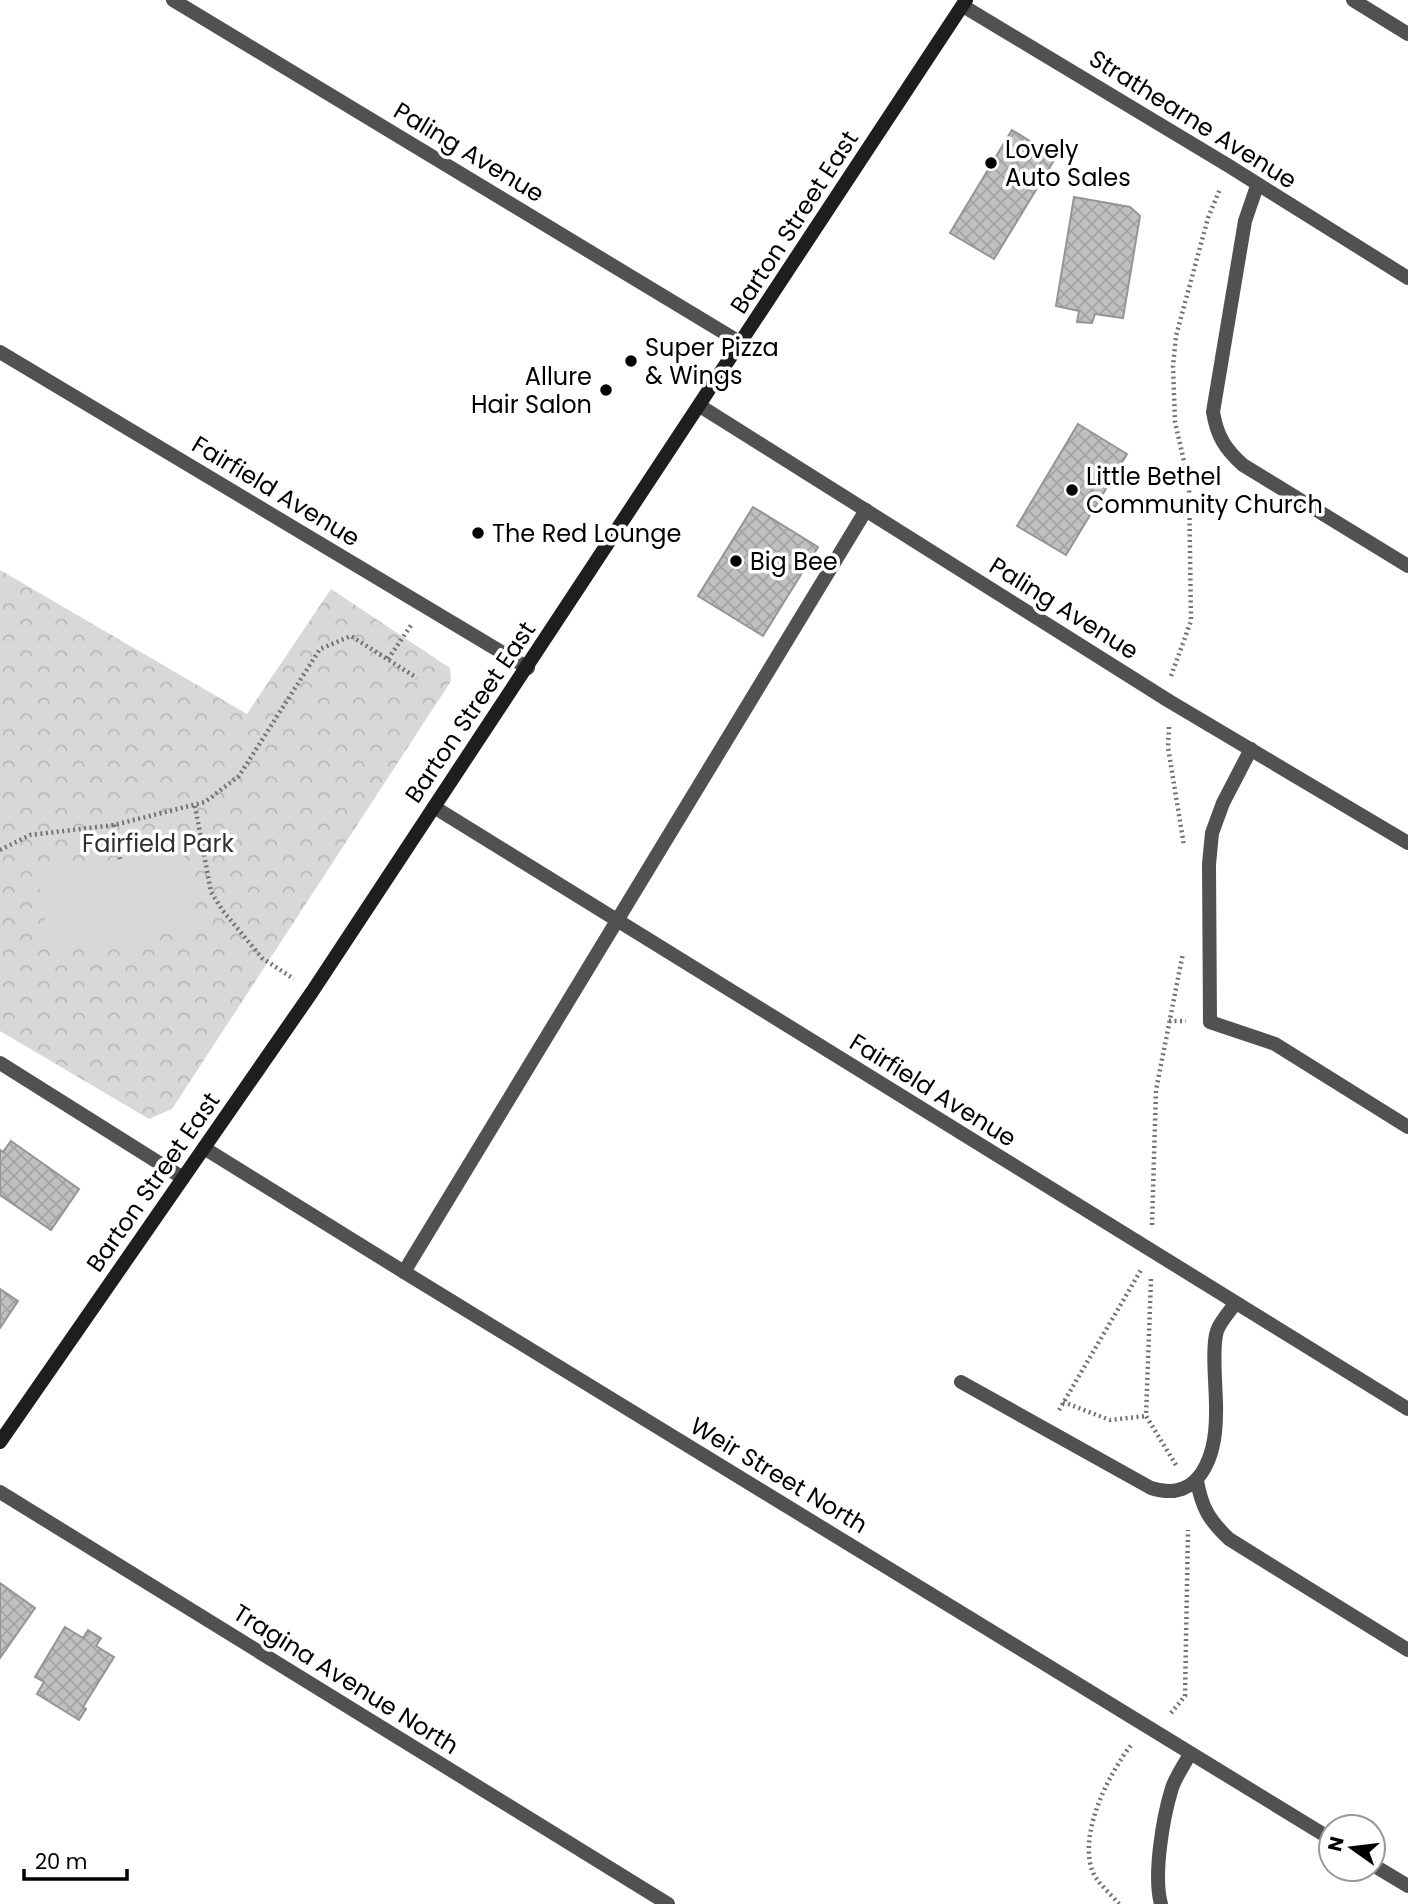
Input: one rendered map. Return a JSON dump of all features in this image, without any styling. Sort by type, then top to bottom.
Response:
[{"type":"main road","name":"Barton Street East","points":[[0,1442],[312,992],[528,668],[960,2]]},
{"type":"street","name":"Paling Avenue","points":[[173,0],[741,343]]},
{"type":"street","points":[[1353,0],[1408,34]]},
{"type":"street","name":"Strathearne Avenue","points":[[960,2],[1408,278]]},
{"type":"street","points":[[1257,186],[1245,221],[1213,412],[1217,433],[1228,451],[1244,465],[1408,566]]},
{"type":"street","name":"Fairfield Avenue","points":[[0,352],[528,668]]},
{"type":"street","name":"Paling Avenue","points":[[700,405],[1169,701],[1408,843]]},
{"type":"street","points":[[404,1272],[866,510]]},
{"type":"street","points":[[1251,749],[1223,803],[1212,832],[1209,864],[1210,1022],[1275,1044],[1408,1127]]},
{"type":"street","name":"Fairfield Avenue","points":[[434,807],[1234,1304],[1408,1409]]},
{"type":"street","points":[[0,1063],[183,1178]]},
{"type":"street","name":"Weir Street North","points":[[205,1147],[404,1272],[1317,1831]]},
{"type":"street","points":[[961,1382],[1151,1488],[1175,1492],[1192,1484],[1204,1471],[1216,1416],[1217,1331],[1234,1304]]},
{"type":"street","points":[[1192,1484],[1212,1523],[1228,1539],[1408,1650]]},
{"type":"street","name":"Tragina Avenue North","points":[[0,1492],[668,1904]]},
{"type":"street","points":[[1157,1902],[1161,1840],[1173,1787],[1190,1754]]},
{"type":"street","points":[[1387,1873],[1408,1886]]},
{"type":"path","points":[[1185,856],[1168,747],[1172,670],[1191,621],[1189,483],[1175,422],[1172,366],[1176,336],[1208,218],[1229,166]]},
{"type":"path","points":[[388,659],[424,606]]},
{"type":"path","points":[[0,850],[30,835],[114,825],[205,802],[239,776],[320,649],[351,635],[417,678]]},
{"type":"path","points":[[195,806],[211,892],[223,911],[262,958],[312,992]]},
{"type":"path","points":[[114,825],[120,859]]},
{"type":"path","points":[[1119,1904],[1092,1871],[1088,1839],[1112,1771],[1132,1744],[1155,1732],[1185,1696],[1192,1484],[1180,1471],[1146,1416],[1156,1090],[1184,945]]},
{"type":"path","points":[[1048,1430],[1152,1252]]},
{"type":"path","points":[[1063,1402],[1110,1420],[1146,1416]]},
{"type":"green space","name":"Fairfield Park","points":[[0,570],[247,714],[331,589],[450,668],[451,681],[172,1109],[149,1119],[0,1031]]},
{"type":"green space","points":[[182,848],[196,929],[51,954],[37,874]]},
{"type":"building","points":[[1012,130],[1056,157],[994,259],[950,233]]},
{"type":"building","points":[[1074,197],[1130,207],[1140,216],[1123,318],[1095,314],[1092,323],[1077,322],[1079,311],[1056,306]]},
{"type":"building","name":"Little Bethel Community Church","points":[[1078,424],[1127,454],[1066,555],[1017,526]]},
{"type":"building","points":[[753,507],[818,547],[763,636],[698,596]]},
{"type":"building","points":[[11,1141],[79,1189],[51,1230],[0,1195],[0,1150],[3,1152]]},
{"type":"building","points":[[0,1289],[18,1301],[0,1328]]},
{"type":"building","points":[[0,1583],[35,1608],[0,1658]]},
{"type":"building","points":[[65,1627],[83,1638],[88,1630],[101,1638],[96,1646],[114,1657],[83,1707],[86,1709],[79,1720],[37,1694],[44,1682],[35,1677]]},
{"type":"place","name":"Lovely Auto Sales","points":[[991,163]]},
{"type":"place","name":"Super Pizza & Wings","points":[[631,361]]},
{"type":"place","name":"Allure Hair Salon","points":[[606,390]]},
{"type":"place","name":"Little Bethel Community Church","points":[[1072,490]]},
{"type":"place","name":"The Red Lounge","points":[[478,533]]},
{"type":"place","name":"Big Bee","points":[[736,561]]}]
